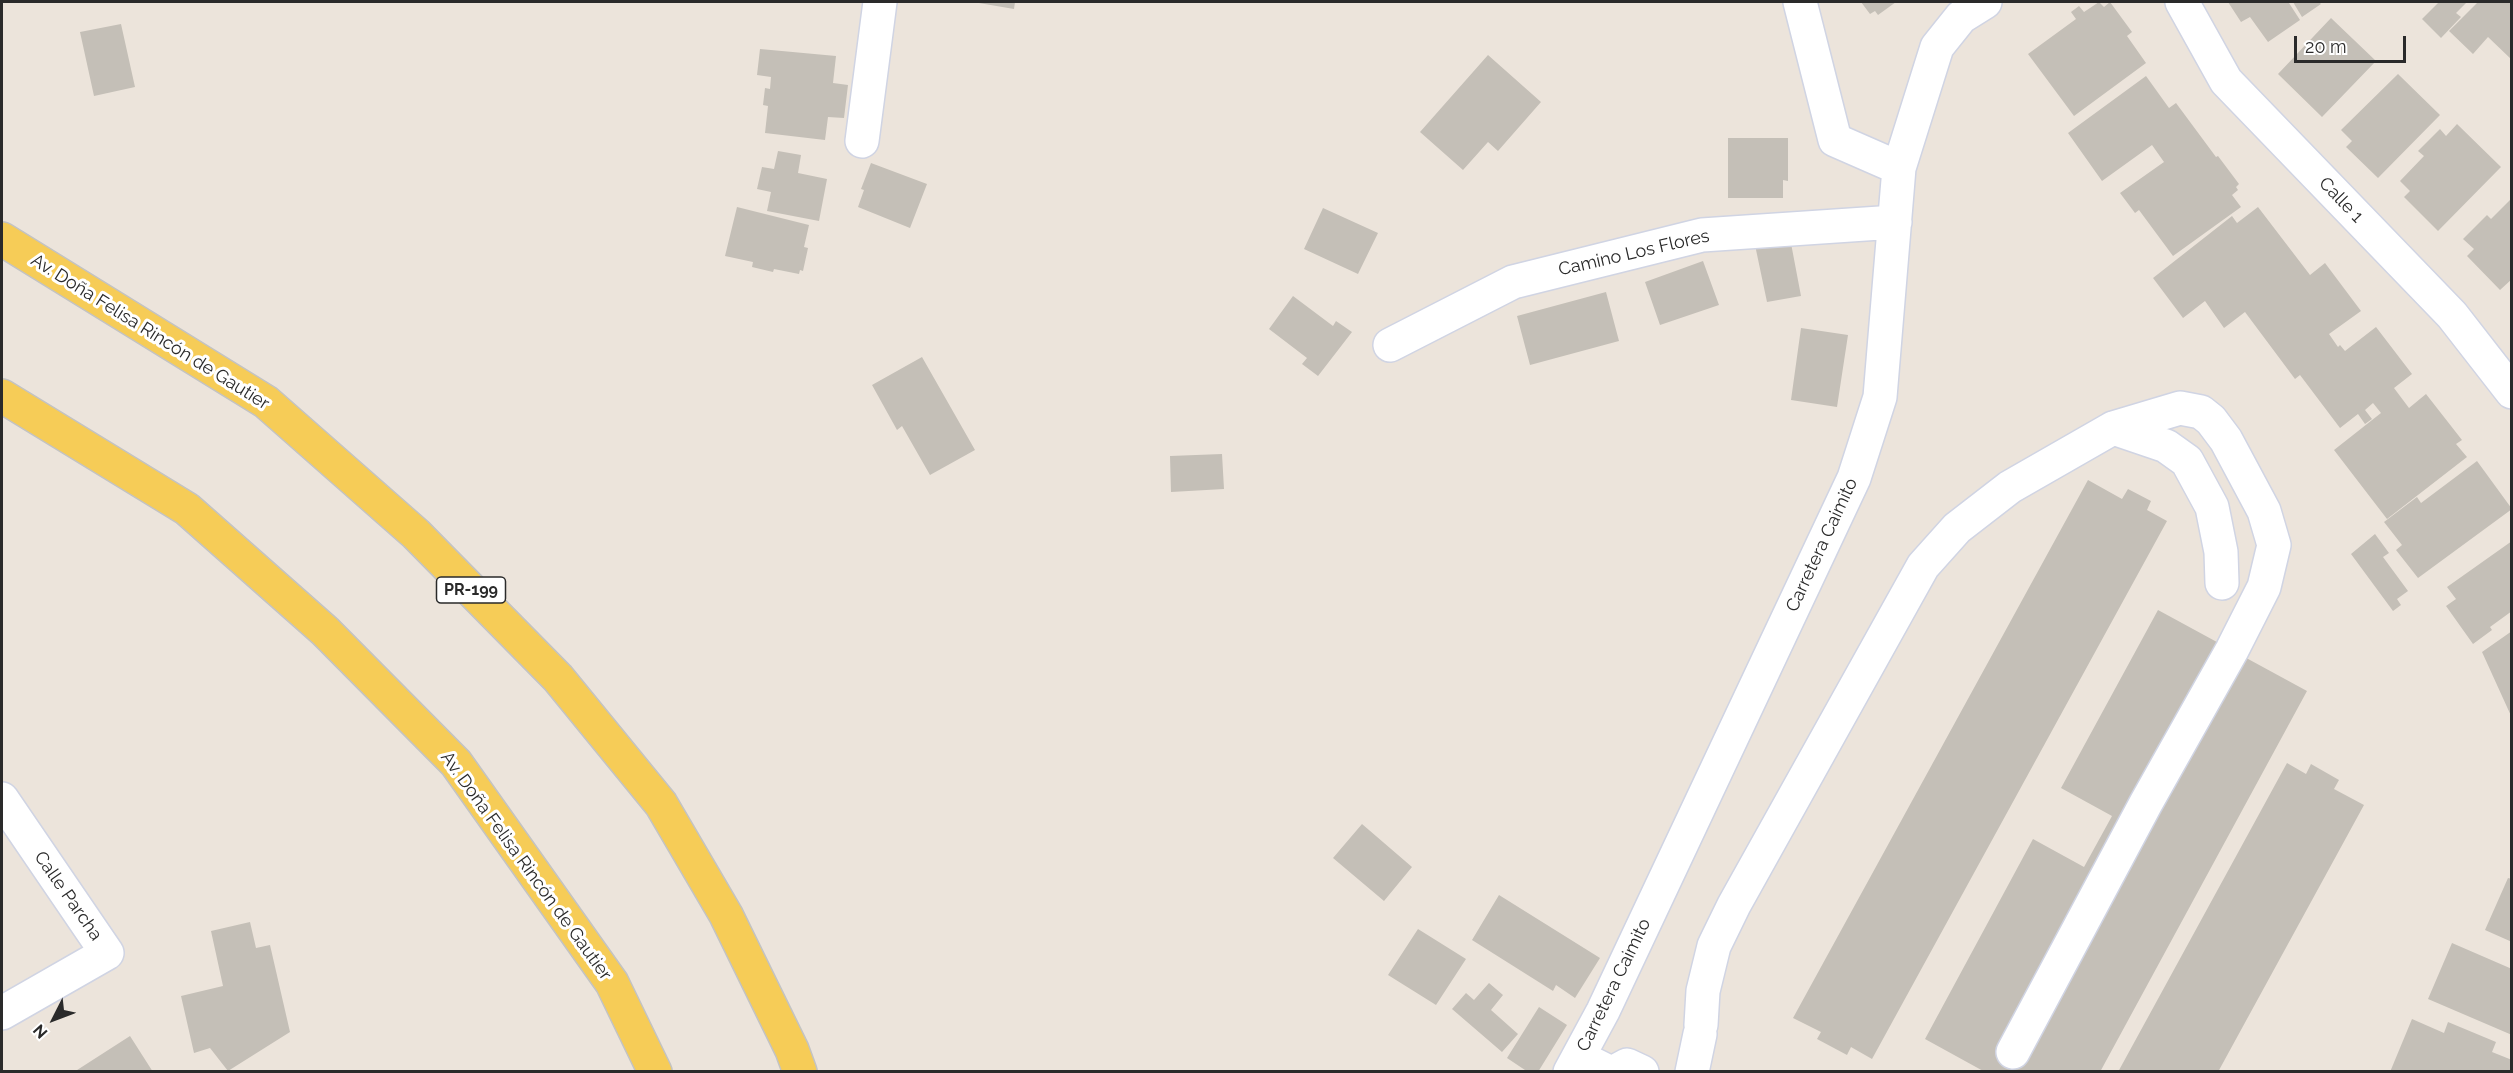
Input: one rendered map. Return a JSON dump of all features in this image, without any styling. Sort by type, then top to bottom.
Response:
[{"type":"main road","name":"Av. Doña Felisa Rincón de Gautier","points":[[2,239],[266,402],[416,534],[558,678],[661,804],[726,915],[800,1071]]},
{"type":"main road","name":"Av. Doña Felisa Rincón de Gautier","points":[[2,396],[187,509],[325,631],[456,764],[612,983],[655,1071]]},
{"type":"street","points":[[862,141],[880,2]]},
{"type":"street","points":[[1800,2],[1835,140],[1899,168]]},
{"type":"street","name":"Carretera Caimito","points":[[1574,1064],[1603,1011],[1854,478],[1880,397],[1899,168],[1937,47],[1961,17],[1985,2]]},
{"type":"street","name":"Calle 1","points":[[2182,2],[2226,81],[2452,315],[2511,392]]},
{"type":"street","name":"Camino Los Flores","points":[[1390,345],[1513,282],[1702,235],[1895,222]]},
{"type":"street","points":[[1692,1071],[1700,1030],[1703,991],[1714,946],[1734,905],[1923,566],[1957,528],[2010,487],[2113,428],[2180,408],[2201,412],[2211,420],[2226,440],[2264,511],[2274,545],[2264,587],[2013,1053]]},
{"type":"street","points":[[2113,428],[2166,446],[2187,461],[2212,507],[2221,552],[2222,583]]},
{"type":"street","name":"Calle Parcha","points":[[2,799],[107,952],[2,1013]]},
{"type":"street","points":[[1574,1064],[1609,1071]]},
{"type":"street","points":[[1614,1071],[1627,1065],[1642,1071]]},
{"type":"building","points":[[973,2],[1015,2],[1014,9]]},
{"type":"building","points":[[1861,2],[1896,2],[1878,15],[1875,11],[1870,14]]},
{"type":"building","points":[[2099,2],[2104,7],[2110,2],[2132,32],[2127,36],[2146,63],[2074,116],[2028,54],[2076,19],[2071,12],[2079,6],[2084,12]]},
{"type":"building","points":[[2228,2],[2291,2],[2289,3],[2300,20],[2268,42],[2250,17],[2241,22]]},
{"type":"building","points":[[2293,2],[2319,2],[2321,4],[2302,17]]},
{"type":"building","points":[[2439,2],[2467,2],[2456,13],[2461,17],[2441,38],[2422,19]]},
{"type":"building","points":[[2478,2],[2512,2],[2512,60],[2488,37],[2473,54],[2449,31]]},
{"type":"building","points":[[2331,18],[2376,61],[2322,117],[2278,74]]},
{"type":"building","points":[[121,24],[135,87],[94,96],[80,32]]},
{"type":"building","points":[[760,49],[836,56],[833,83],[848,85],[844,118],[828,117],[825,140],[765,133],[768,106],[763,105],[765,88],[770,89],[771,77],[757,75]]},
{"type":"building","points":[[1488,55],[1541,102],[1498,151],[1488,142],[1463,170],[1420,132]]},
{"type":"building","points":[[2398,74],[2440,115],[2378,178],[2346,147],[2352,141],[2341,130]]},
{"type":"building","points":[[2146,76],[2169,108],[2176,103],[2239,184],[2236,187],[2238,190],[2232,195],[2241,207],[2173,256],[2139,210],[2135,213],[2120,193],[2164,162],[2152,145],[2102,181],[2068,133]]},
{"type":"building","points":[[2457,124],[2501,167],[2438,231],[2404,197],[2410,191],[2400,181],[2424,156],[2418,151],[2440,129],[2446,136]]},
{"type":"building","points":[[1728,138],[1788,138],[1788,181],[1783,180],[1783,198],[1728,198]]},
{"type":"building","points":[[778,151],[801,155],[798,173],[827,179],[819,221],[767,211],[771,192],[757,189],[762,167],[774,169]]},
{"type":"building","points":[[871,163],[927,184],[910,228],[858,207],[864,190],[861,189]]},
{"type":"building","points":[[2512,198],[2512,279],[2500,290],[2467,256],[2474,249],[2463,239],[2487,215],[2491,219]]},
{"type":"building","points":[[737,207],[809,225],[804,247],[808,248],[803,271],[800,270],[799,274],[774,269],[773,272],[752,267],[753,262],[725,256]]},
{"type":"building","points":[[2258,207],[2310,275],[2325,263],[2361,311],[2329,334],[2338,347],[2340,345],[2345,351],[2376,327],[2412,374],[2394,388],[2409,408],[2426,394],[2462,440],[2456,444],[2467,457],[2387,519],[2334,450],[2381,413],[2373,403],[2365,410],[2372,419],[2365,424],[2358,414],[2340,428],[2300,375],[2295,379],[2245,312],[2224,328],[2205,301],[2183,318],[2153,278],[2232,216],[2237,223]]},
{"type":"building","points":[[1323,208],[1378,233],[1358,274],[1304,249]]},
{"type":"building","points":[[1790,238],[1801,296],[1767,302],[1755,245]]},
{"type":"building","points":[[1703,261],[1719,305],[1660,325],[1645,282]]},
{"type":"building","points":[[1606,292],[1619,341],[1530,365],[1517,316]]},
{"type":"building","points":[[1293,296],[1333,326],[1336,321],[1352,332],[1318,376],[1302,364],[1307,358],[1269,329]]},
{"type":"building","points":[[1801,328],[1848,335],[1837,407],[1791,400]]},
{"type":"building","points":[[922,357],[975,450],[930,475],[902,426],[897,430],[872,385]]},
{"type":"building","points":[[1222,454],[1224,489],[1171,492],[1170,456]]},
{"type":"building","points":[[2477,461],[2512,509],[2418,578],[2396,550],[2402,545],[2384,522],[2417,497],[2421,503]]},
{"type":"building","points":[[2088,480],[2122,499],[2128,489],[2151,501],[2147,510],[2167,521],[1872,1059],[1851,1047],[1847,1055],[1817,1039],[1821,1032],[1793,1018]]},
{"type":"building","points":[[2375,534],[2389,553],[2383,557],[2408,591],[2397,599],[2401,605],[2393,611],[2351,554]]},
{"type":"building","points":[[2512,541],[2512,611],[2490,627],[2492,630],[2473,644],[2446,606],[2456,599],[2447,587]]},
{"type":"building","points":[[2158,610],[2307,691],[2100,1072],[1985,1072],[1925,1039],[2033,839],[2084,867],[2112,816],[2061,788]]},
{"type":"building","points":[[2512,631],[2512,718],[2482,652]]},
{"type":"building","points":[[2287,763],[2306,774],[2311,764],[2339,780],[2334,789],[2364,805],[2218,1072],[2118,1072]]},
{"type":"building","points":[[1362,824],[1412,867],[1384,901],[1333,858]]},
{"type":"building","points":[[2508,878],[2512,879],[2512,942],[2485,930]]},
{"type":"building","points":[[1499,895],[1600,958],[1575,998],[1556,985],[1553,991],[1472,940]]},
{"type":"building","points":[[250,922],[256,948],[270,945],[290,1032],[228,1071],[210,1048],[194,1053],[181,996],[223,986],[211,931]]},
{"type":"building","points":[[1418,929],[1466,959],[1436,1005],[1388,975]]},
{"type":"building","points":[[2452,943],[2512,969],[2512,1035],[2428,999]]},
{"type":"building","points":[[1489,983],[1503,995],[1491,1010],[1518,1034],[1502,1052],[1452,1009],[1466,993],[1474,1000]]},
{"type":"building","points":[[1539,1007],[1567,1025],[1538,1072],[1528,1072],[1507,1058]]},
{"type":"building","points":[[2412,1019],[2444,1033],[2448,1022],[2496,1042],[2492,1052],[2512,1060],[2512,1072],[2390,1072]]},
{"type":"building","points":[[130,1036],[153,1072],[74,1072]]}]
